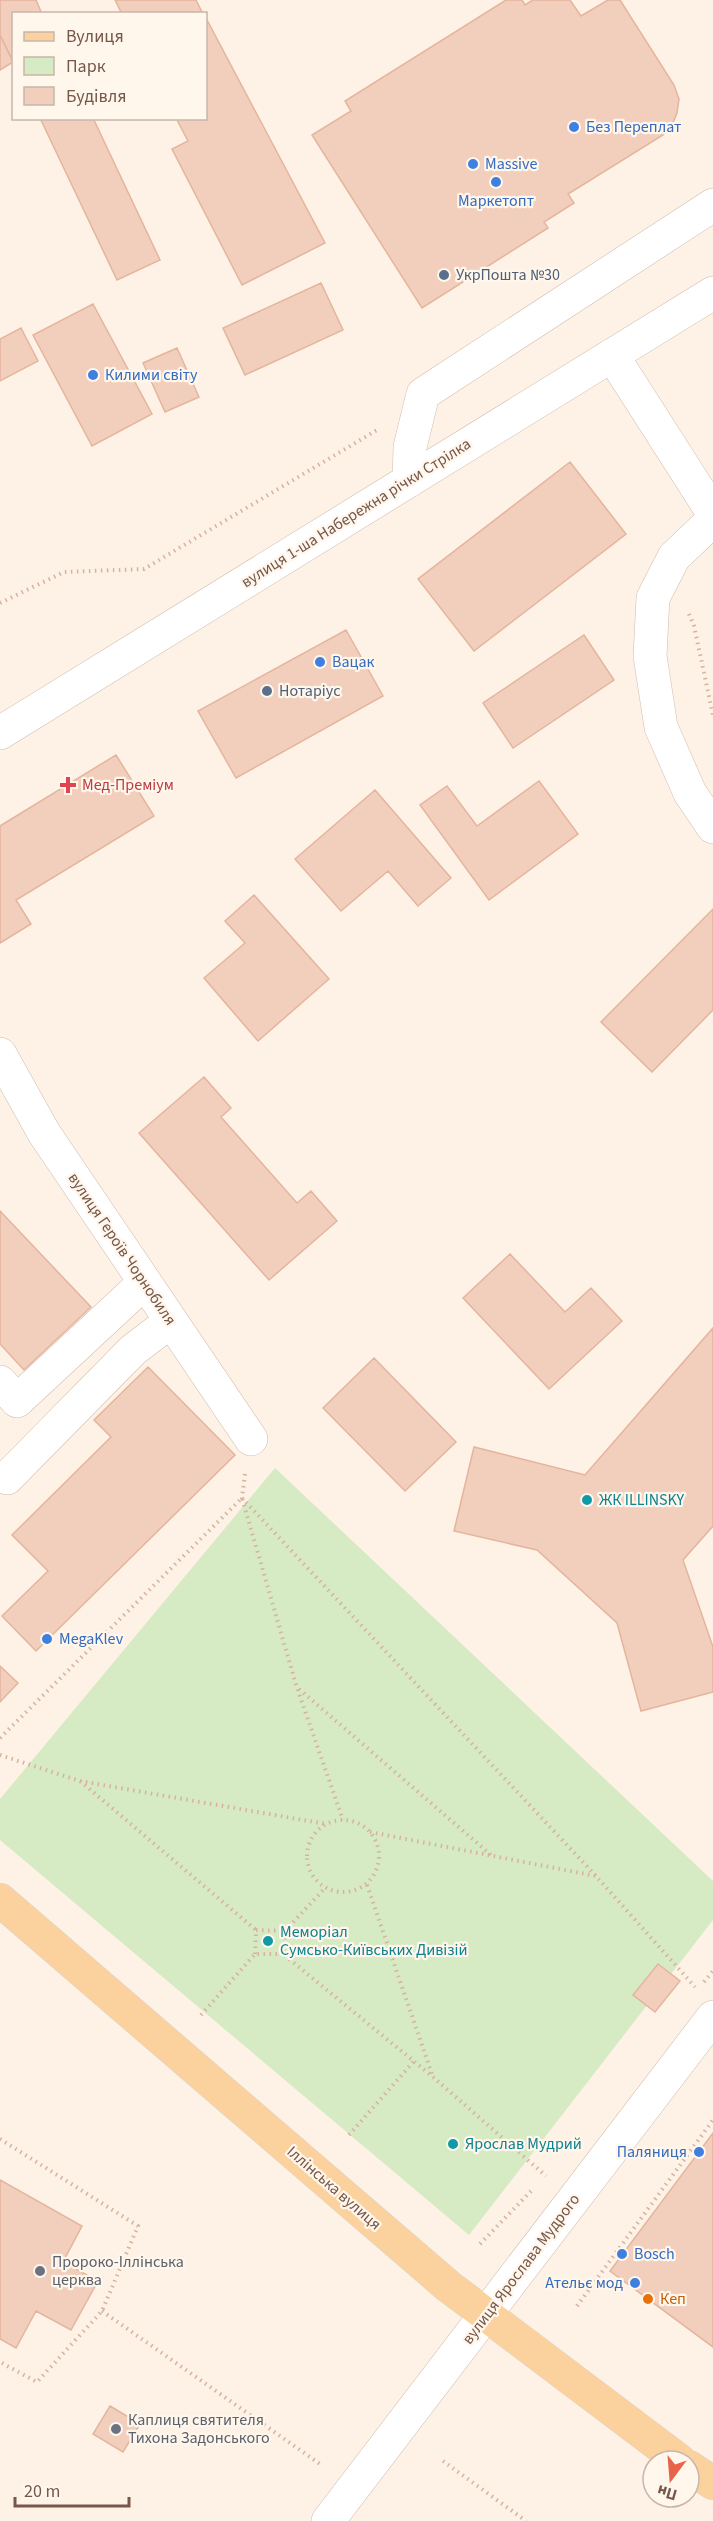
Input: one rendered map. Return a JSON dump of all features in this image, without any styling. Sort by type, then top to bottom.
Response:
[{"type":"main road","name":"Іллінська вулиця","points":[[0,1900],[439,2279],[664,2449]]},
{"type":"street","points":[[409,481],[410,447],[423,394],[713,205]]},
{"type":"street","name":"вулиця 1-ша Набережна річки Стрілка","points":[[0,733],[713,293]]},
{"type":"street","points":[[612,355],[713,513]]},
{"type":"street","points":[[713,520],[674,557],[653,598],[650,656],[661,727],[690,793],[713,827]]},
{"type":"street","name":"вулиця Героїв Чорнобиля","points":[[0,1054],[8,1089],[44,1133],[251,1439]]},
{"type":"street","points":[[0,1382],[17,1401],[145,1282]]},
{"type":"street","points":[[7,1478],[134,1350],[171,1321]]},
{"type":"street","name":"вулиця Ярослава Мудрого","points":[[328,2521],[485,2315],[705,2003]]},
{"type":"path","points":[[0,603],[64,572],[144,569],[392,421],[410,447]]},
{"type":"path","points":[[669,567],[694,626],[713,715]]},
{"type":"path","points":[[251,1439],[242,1498],[297,1688],[343,1820]]},
{"type":"path","points":[[0,1738],[242,1498]]},
{"type":"path","points":[[242,1498],[596,1876],[705,2003]]},
{"type":"path","points":[[297,1688],[491,1856]]},
{"type":"path","points":[[0,1755],[80,1781],[326,1824],[343,1820],[363,1826],[370,1832],[380,1849],[380,1861],[375,1875],[367,1885],[345,1893],[325,1888],[314,1878],[307,1854],[310,1840],[326,1824]]},
{"type":"path","points":[[80,1781],[256,1930],[285,1930]]},
{"type":"path","points":[[370,1832],[596,1876]]},
{"type":"path","points":[[367,1885],[433,2077]]},
{"type":"path","points":[[283,1954],[285,1930],[325,1888]]},
{"type":"path","points":[[201,2015],[255,1954],[256,1930]]},
{"type":"path","points":[[255,1954],[283,1954],[433,2077],[546,2176]]},
{"type":"path","points":[[349,2135],[414,2061]]},
{"type":"path","points":[[578,2306],[713,2120]]},
{"type":"path","points":[[0,2139],[138,2226],[102,2311],[37,2382],[0,2362]]},
{"type":"path","points":[[102,2311],[320,2464]]},
{"type":"path","points":[[444,2461],[526,2521]]},
{"type":"green space","points":[[275,1468],[713,1881],[713,1920],[469,2235],[0,1840],[0,1799]]},
{"type":"building","points":[[0,0],[36,0],[41,12],[12,12],[12,59],[0,35]]},
{"type":"building","points":[[115,0],[196,0],[202,12],[121,12]]},
{"type":"building","name":"Massive","points":[[506,0],[522,0],[525,5],[533,0],[570,0],[581,16],[608,0],[620,0],[674,85],[679,99],[677,113],[672,125],[663,135],[568,194],[574,203],[544,222],[548,228],[422,308],[312,135],[351,111],[345,101]]},
{"type":"building","points":[[207,20],[325,243],[242,285],[172,149],[188,141],[177,120],[207,120]]},
{"type":"building","points":[[0,35],[12,63],[0,70]]},
{"type":"building","points":[[41,120],[94,120],[160,260],[117,280]]},
{"type":"building","points":[[321,283],[343,330],[245,375],[223,328]]},
{"type":"building","name":"Килими світу","points":[[93,304],[152,414],[92,446],[33,335]]},
{"type":"building","points":[[21,328],[38,361],[0,381],[0,339]]},
{"type":"building","points":[[177,348],[199,397],[165,412],[143,363]]},
{"type":"building","points":[[570,462],[626,534],[474,651],[418,579]]},
{"type":"building","points":[[346,630],[383,696],[236,778],[198,711]]},
{"type":"building","points":[[584,635],[614,680],[513,748],[483,703]]},
{"type":"building","points":[[116,755],[154,816],[16,900],[31,924],[0,943],[0,826]]},
{"type":"building","points":[[539,781],[578,834],[489,900],[420,805],[447,786],[477,826]]},
{"type":"building","points":[[375,790],[451,878],[418,906],[388,871],[341,911],[295,859]]},
{"type":"building","points":[[254,895],[329,979],[258,1041],[204,978],[245,943],[225,921]]},
{"type":"building","points":[[713,909],[713,1010],[652,1072],[601,1022]]},
{"type":"building","points":[[204,1077],[231,1108],[221,1117],[297,1203],[311,1191],[337,1221],[269,1280],[139,1133]]},
{"type":"building","points":[[0,1211],[91,1307],[24,1370],[0,1344]]},
{"type":"building","points":[[510,1254],[565,1312],[591,1288],[622,1321],[549,1389],[463,1298]]},
{"type":"building","name":"ЖК ILLINSKY","points":[[713,1328],[713,1526],[683,1560],[713,1647],[713,1692],[641,1711],[617,1623],[537,1550],[454,1531],[474,1447],[585,1475]]},
{"type":"building","points":[[374,1358],[456,1442],[405,1491],[323,1408]]},
{"type":"building","points":[[148,1367],[235,1455],[36,1651],[2,1616],[48,1571],[12,1535],[111,1437],[94,1420]]},
{"type":"building","points":[[0,1666],[18,1683],[0,1702]]},
{"type":"building","points":[[658,1964],[680,1981],[655,2012],[633,1995]]},
{"type":"building","points":[[713,2133],[713,2347],[610,2271]]},
{"type":"building","name":"Пророко-Іллінська церква","points":[[0,2180],[82,2226],[63,2262],[98,2281],[71,2330],[36,2311],[16,2348],[0,2339]]},
{"type":"building","name":"Каплиця святителя Тихона Задонського","points":[[110,2406],[140,2424],[123,2452],[93,2434]]},
{"type":"place","name":"Без Переплат","points":[[574,127]]},
{"type":"place","name":"Massive","points":[[473,164]]},
{"type":"place","name":"Маркетопт","points":[[496,182]]},
{"type":"place","name":"УкрПошта №30","points":[[444,275]]},
{"type":"place","name":"Килими світу","points":[[93,375]]},
{"type":"place","name":"Вацак","points":[[320,662]]},
{"type":"place","name":"Нотаріус","points":[[267,691]]},
{"type":"place","name":"Мед-Преміум","points":[[68,785]]},
{"type":"place","name":"ЖК ILLINSKY","points":[[587,1500]]},
{"type":"place","name":"MegaKlev","points":[[47,1639]]},
{"type":"place","name":"Меморіал Сумсько-Київських Дивізій","points":[[268,1941]]},
{"type":"place","name":"Ярослав Мудрий","points":[[453,2144]]},
{"type":"place","name":"Паляниця","points":[[699,2152]]},
{"type":"place","name":"Bosch","points":[[622,2254]]},
{"type":"place","name":"Пророко-Іллінська церква","points":[[40,2271]]},
{"type":"place","name":"Ательє мод","points":[[635,2283]]},
{"type":"place","name":"Кеп","points":[[648,2299]]},
{"type":"place","name":"Каплиця святителя Тихона Задонського","points":[[116,2429]]}]
